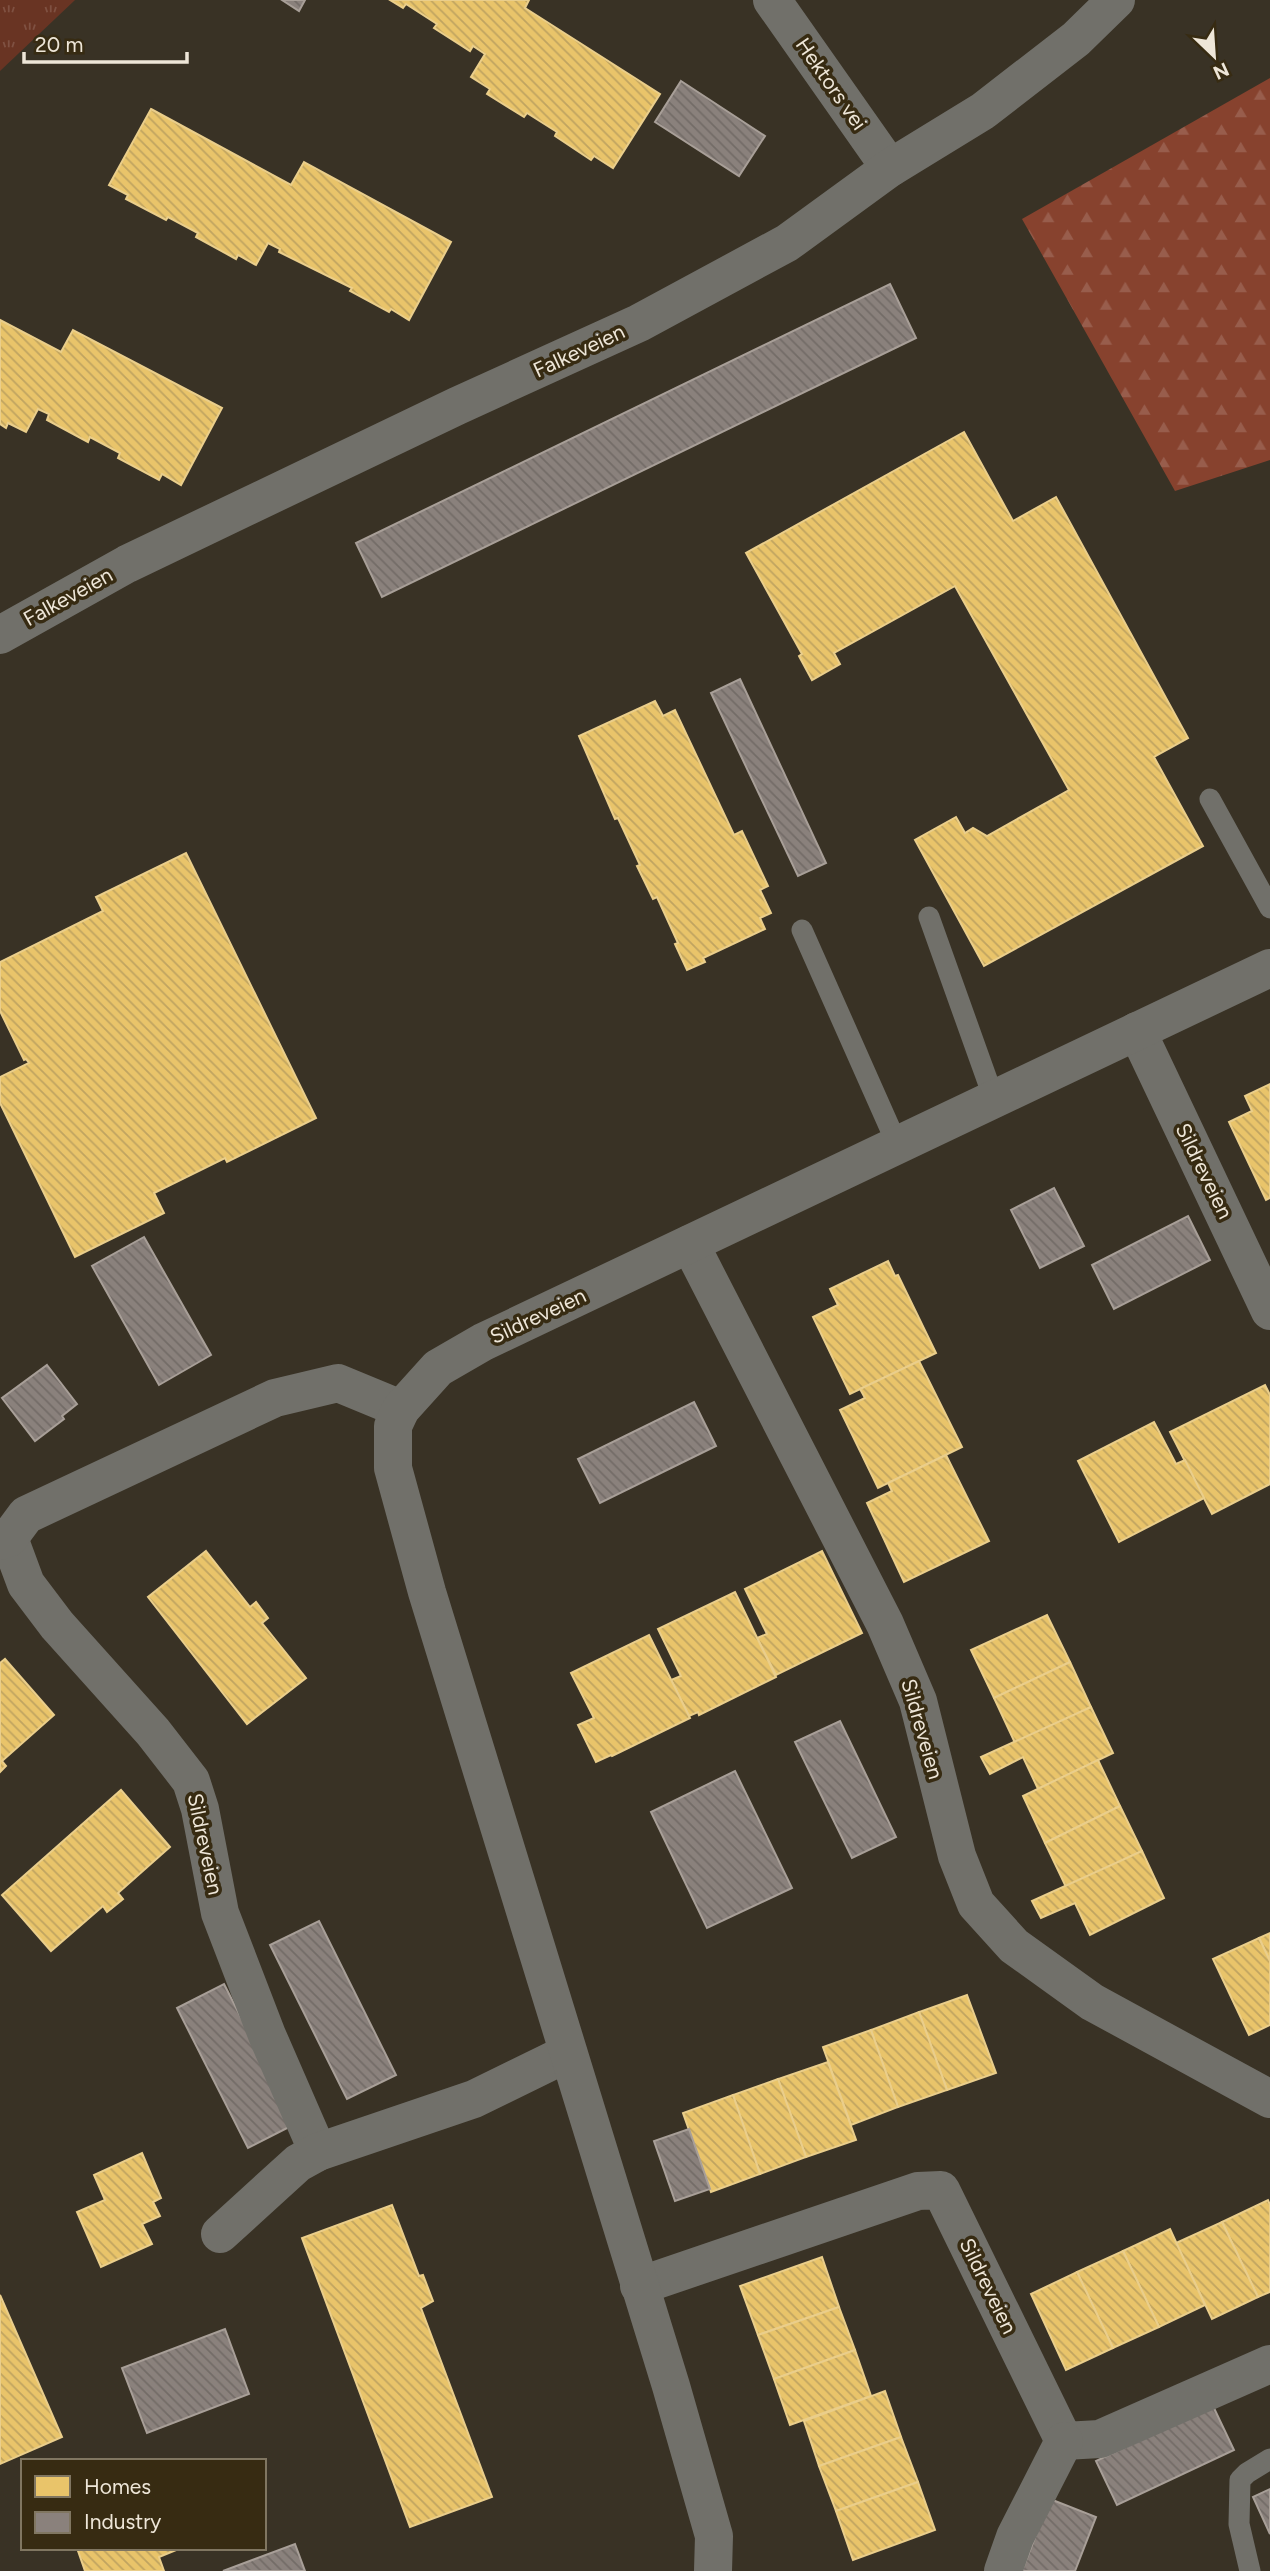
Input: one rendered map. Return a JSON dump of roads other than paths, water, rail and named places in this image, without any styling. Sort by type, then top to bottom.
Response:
[{"type":"street","name":"Hektors vei","points":[[772,0],[890,168]]},
{"type":"street","name":"Falkeveien","points":[[0,635],[127,564],[457,406],[639,323],[787,243],[890,168],[983,111],[1076,39],[1116,0]]},
{"type":"street","name":"Sildreveien","points":[[713,2571],[713,2536],[671,2386],[428,1592],[393,1468],[393,1426],[401,1409],[438,1368],[483,1342],[1270,968]]},
{"type":"street","name":"Sildreveien","points":[[1137,1031],[1270,1311]]},
{"type":"street","name":"Sildreveien","points":[[690,1244],[886,1624],[918,1701],[957,1856],[976,1904],[1014,1946],[1092,2002],[1270,2099]]},
{"type":"street","name":"Sildreveien","points":[[318,2152],[267,2035],[220,1913],[200,1809],[191,1781],[153,1732],[49,1615],[26,1584],[5,1540],[26,1515],[275,1398],[338,1383],[401,1409]]},
{"type":"street","points":[[220,2234],[298,2163],[318,2152],[474,2099],[568,2053]]},
{"type":"street","name":"Sildreveien","points":[[639,2286],[918,2192],[941,2190],[1065,2441]]},
{"type":"street","points":[[1003,2571],[1015,2537],[1065,2441],[1100,2439],[1270,2364]]},
{"type":"lane","points":[[1210,799],[1270,908]]},
{"type":"lane","points":[[929,917],[994,1099]]},
{"type":"lane","points":[[802,930],[897,1144]]},
{"type":"lane","points":[[1250,2571],[1239,2524],[1240,2480],[1270,2459]]}]
